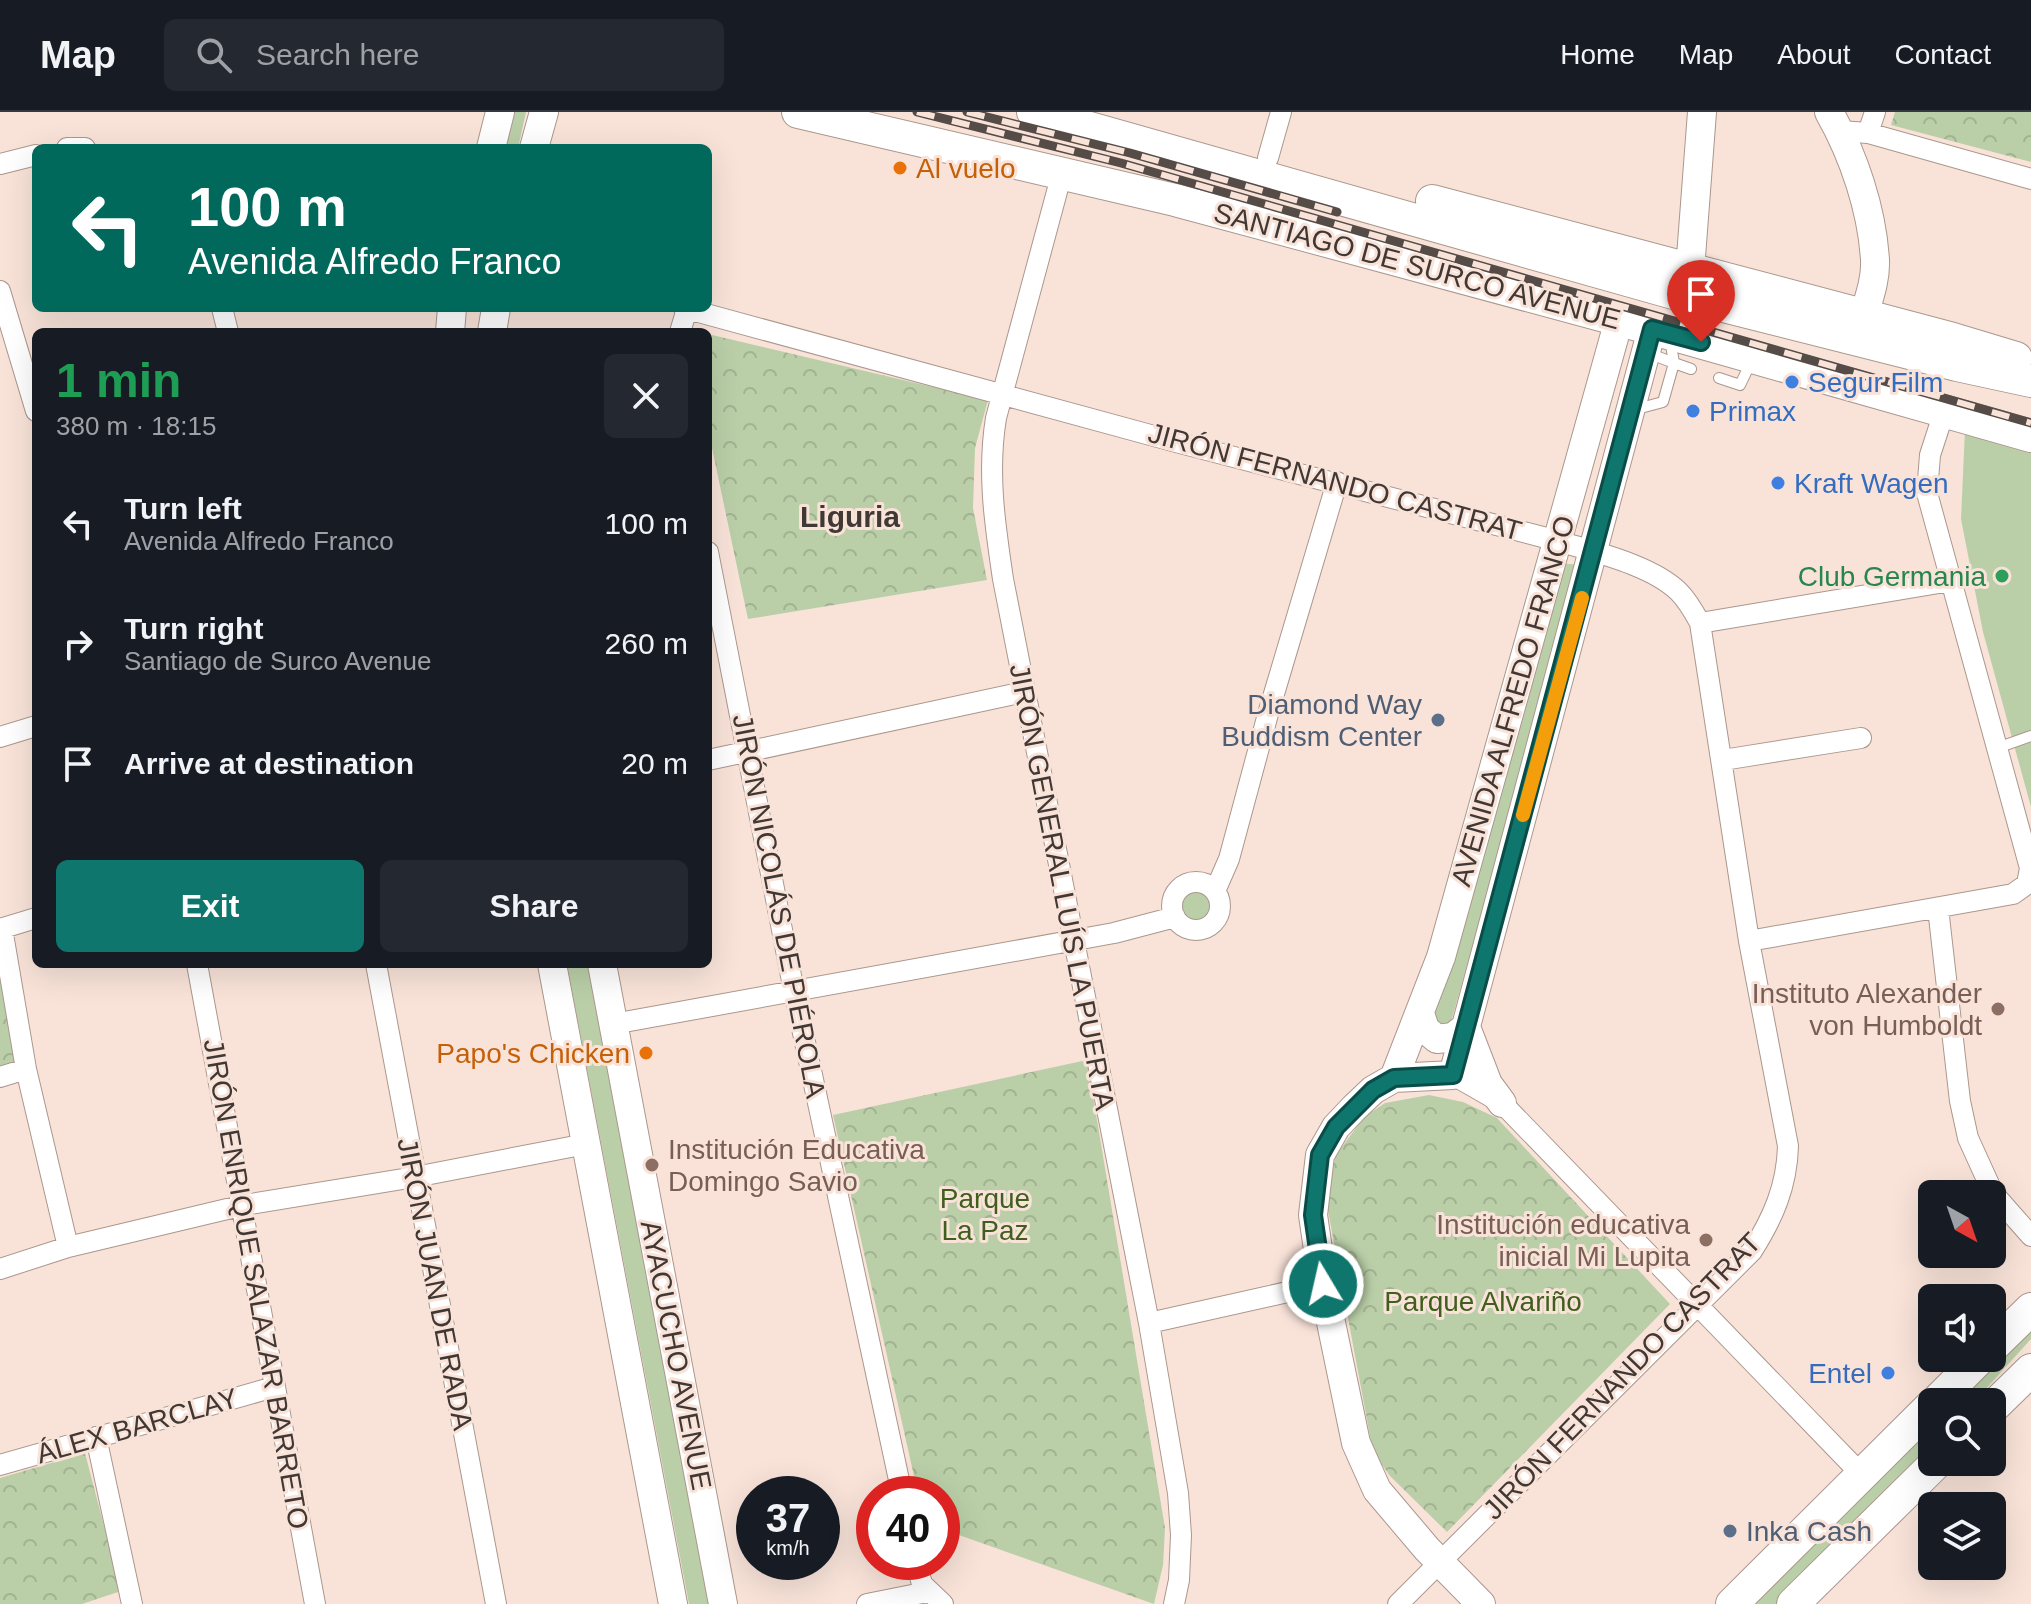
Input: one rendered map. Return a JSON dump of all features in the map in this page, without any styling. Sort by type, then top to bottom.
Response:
[{"type":"main road","name":"SANTIAGO DE SURCO AVENUE","points":[[798,112],[1175,200],[1619,320],[1660,344],[1753,357],[2031,436]]},
{"type":"main road","name":"SANTIAGO DE SURCO AVENUE","points":[[1033,112],[1690,270],[1864,315],[1955,352],[2002,386],[2031,395]]},
{"type":"main road","name":"SANTIAGO DE SURCO AVENUE","points":[[1114,112],[1264,167],[1684,296],[1955,352],[2023,372]]},
{"type":"main road","points":[[1175,200],[1264,167]]},
{"type":"main road","points":[[2006,1333],[2031,1309]]},
{"type":"main road","points":[[2006,1394],[2031,1370]]},
{"type":"main road","points":[[1950,1388],[1966,1372]]},
{"type":"main road","points":[[1732,1604],[1918,1420]]},
{"type":"main road","points":[[1793,1604],[1923,1476]]},
{"type":"street","points":[[492,144],[500,112]]},
{"type":"street","points":[[535,144],[544,112]]},
{"type":"street","points":[[1264,167],[1281,112]]},
{"type":"street","points":[[1690,270],[1702,112]]},
{"type":"street","points":[[1846,125],[1875,112]]},
{"type":"street","points":[[1846,125],[2031,179]]},
{"type":"street","points":[[1846,125],[1866,205],[1875,263],[1864,315]]},
{"type":"street","points":[[0,164],[32,156]]},
{"type":"street","name":"JIRÓN GENERAL LUÍS LA PUERTA","points":[[1062,173],[1002,393],[991,452],[992,502],[1024,692],[1149,1323],[1180,1521],[1179,1580],[1174,1604]]},
{"type":"street","points":[[0,291],[9,356],[32,403]]},
{"type":"street","name":"JIRÓN FERNANDO CASTRAT","points":[[701,312],[1594,552],[1629,564],[1668,583],[1690,606],[1700,623],[1749,941],[1784,1126],[1787,1163],[1780,1198],[1752,1251],[1398,1604]]},
{"type":"street","name":"AVENIDA ALFREDO FRANCO","points":[[1394,1078],[1441,957],[1619,320]]},
{"type":"street","name":"AVENIDA ALFREDO FRANCO","points":[[1453,1075],[1632,407],[1660,344]]},
{"type":"street","points":[[1599,394],[1632,407]]},
{"type":"street","points":[[1749,941],[2013,894],[2027,884],[2030,868],[1927,493],[1930,455],[1944,412]]},
{"type":"street","points":[[1215,891],[1229,859],[1268,714],[1337,482]]},
{"type":"street","name":"JIRÓN NICOLÁS DE PIÉROLA","points":[[712,573],[794,991],[898,1476]]},
{"type":"street","points":[[1700,623],[1951,581]]},
{"type":"street","points":[[712,759],[1024,692]]},
{"type":"street","points":[[0,737],[32,727]]},
{"type":"street","points":[[1723,760],[1861,738]]},
{"type":"street","points":[[1202,882],[1215,891],[1220,905],[1219,913],[1209,925],[1202,929],[1186,928],[1175,917],[1173,902],[1180,888],[1202,882]]},
{"type":"street","points":[[1938,908],[1960,1101],[1968,1138],[1993,1193],[2031,1236]]},
{"type":"street","points":[[613,1024],[1114,933],[1175,917]]},
{"type":"street","points":[[32,919],[1,928],[26,1069],[68,1247]]},
{"type":"street","name":"JIRÓN ENRIQUE SALAZAR BARRETO","points":[[198,968],[244,1205],[315,1604]]},
{"type":"street","name":"JIRÓN JUAN DE RADA","points":[[377,968],[496,1604]]},
{"type":"street","name":"AYACUCHO AVENUE","points":[[553,968],[673,1604]]},
{"type":"street","name":"AYACUCHO AVENUE","points":[[603,968],[723,1604]]},
{"type":"street","points":[[1420,1013],[1425,1029],[1437,1039],[1453,1037],[1466,1027],[1488,1084],[1502,1103],[1862,1475]]},
{"type":"street","points":[[0,1077],[26,1069]]},
{"type":"street","points":[[1481,1604],[1377,1490],[1356,1443],[1323,1284],[1313,1215],[1320,1155],[1336,1127],[1373,1090],[1394,1078],[1453,1075],[1502,1103]]},
{"type":"street","points":[[0,1269],[68,1247],[244,1205],[415,1177],[586,1144]]},
{"type":"street","points":[[1149,1323],[1323,1284]]},
{"type":"street","name":"ÁLEX BARCLAY","points":[[0,1465],[274,1387]]},
{"type":"street","points":[[96,1437],[132,1604]]},
{"type":"street","points":[[921,1580],[935,1598]]},
{"type":"street","points":[[867,1604],[935,1598]]},
{"type":"lane","points":[[1660,344],[1691,369]]},
{"type":"lane","points":[[1719,378],[1740,385],[1753,357]]},
{"type":"lane","points":[[1997,748],[2031,736]]},
{"type":"green space","points":[[511,112],[526,112],[519,144],[504,144]]},
{"type":"green space","points":[[1895,112],[2031,112],[2031,162],[1891,125]]},
{"type":"green space","points":[[712,335],[988,400],[975,448],[973,508],[987,580],[748,619],[712,448]]},
{"type":"green space","name":"Club Germania","points":[[1965,429],[2031,450],[2031,807],[1983,632],[1961,519]]},
{"type":"green space","points":[[1560,563],[1580,565],[1449,1029],[1440,1032],[1427,1014]]},
{"type":"green space","points":[[1196,890],[1202,891],[1210,899],[1210,911],[1202,919],[1196,920],[1190,919],[1182,911],[1181,905],[1182,899],[1190,891]]},
{"type":"green space","points":[[0,929],[26,1069],[0,1077]]},
{"type":"green space","points":[[568,968],[592,968],[713,1604],[689,1604]]},
{"type":"green space","name":"Parque La Paz","points":[[1087,1060],[1165,1528],[1163,1565],[1154,1604],[960,1535],[960,1476],[914,1476],[833,1115]]},
{"type":"green space","name":"Parque Alvariño","points":[[1429,1095],[1463,1102],[1497,1118],[1670,1304],[1447,1532],[1390,1476],[1373,1452],[1326,1200],[1336,1155],[1364,1117],[1385,1103]]},
{"type":"green space","points":[[2031,1331],[2031,1339],[2006,1367],[2006,1354]]},
{"type":"green space","points":[[1987,1372],[2001,1372],[1987,1388],[1969,1388]]},
{"type":"green space","points":[[1918,1437],[1918,1464],[1887,1498],[1776,1604],[1749,1604]]},
{"type":"green space","points":[[85,1453],[121,1591],[82,1604],[0,1604],[0,1478]]},
{"type":"railway","points":[[917,112],[1121,163],[2031,423]]},
{"type":"railway","points":[[967,112],[1130,153],[1337,212]]},
{"type":"slow traffic","points":[[1523,815],[1582,598]]},
{"type":"place","name":"Al vuelo","points":[[900,168]]},
{"type":"place","name":"Segur Film","points":[[1792,382]]},
{"type":"place","name":"Primax","points":[[1693,411]]},
{"type":"place","name":"Kraft Wagen","points":[[1778,483]]},
{"type":"place","name":"Club Germania","points":[[2002,576]]},
{"type":"place","name":"Diamond Way Buddism Center","points":[[1438,720]]},
{"type":"place","name":"Instituto Alexander von Humboldt","points":[[1998,1009]]},
{"type":"place","name":"Papo's Chicken","points":[[646,1053]]},
{"type":"place","name":"Institución Educativa Domingo Savio","points":[[652,1165]]},
{"type":"place","name":"Institución educativa inicial Mi Lupita","points":[[1706,1240]]},
{"type":"place","name":"Entel","points":[[1888,1373]]},
{"type":"place","name":"Inka Cash","points":[[1730,1531]]},
{"type":"district","name":"Liguria","points":[[850,516]]},
{"type":"route","points":[[1323,1284],[1313,1215],[1320,1155],[1336,1127],[1373,1090],[1394,1078],[1453,1075],[1652,329],[1701,342]]}]
